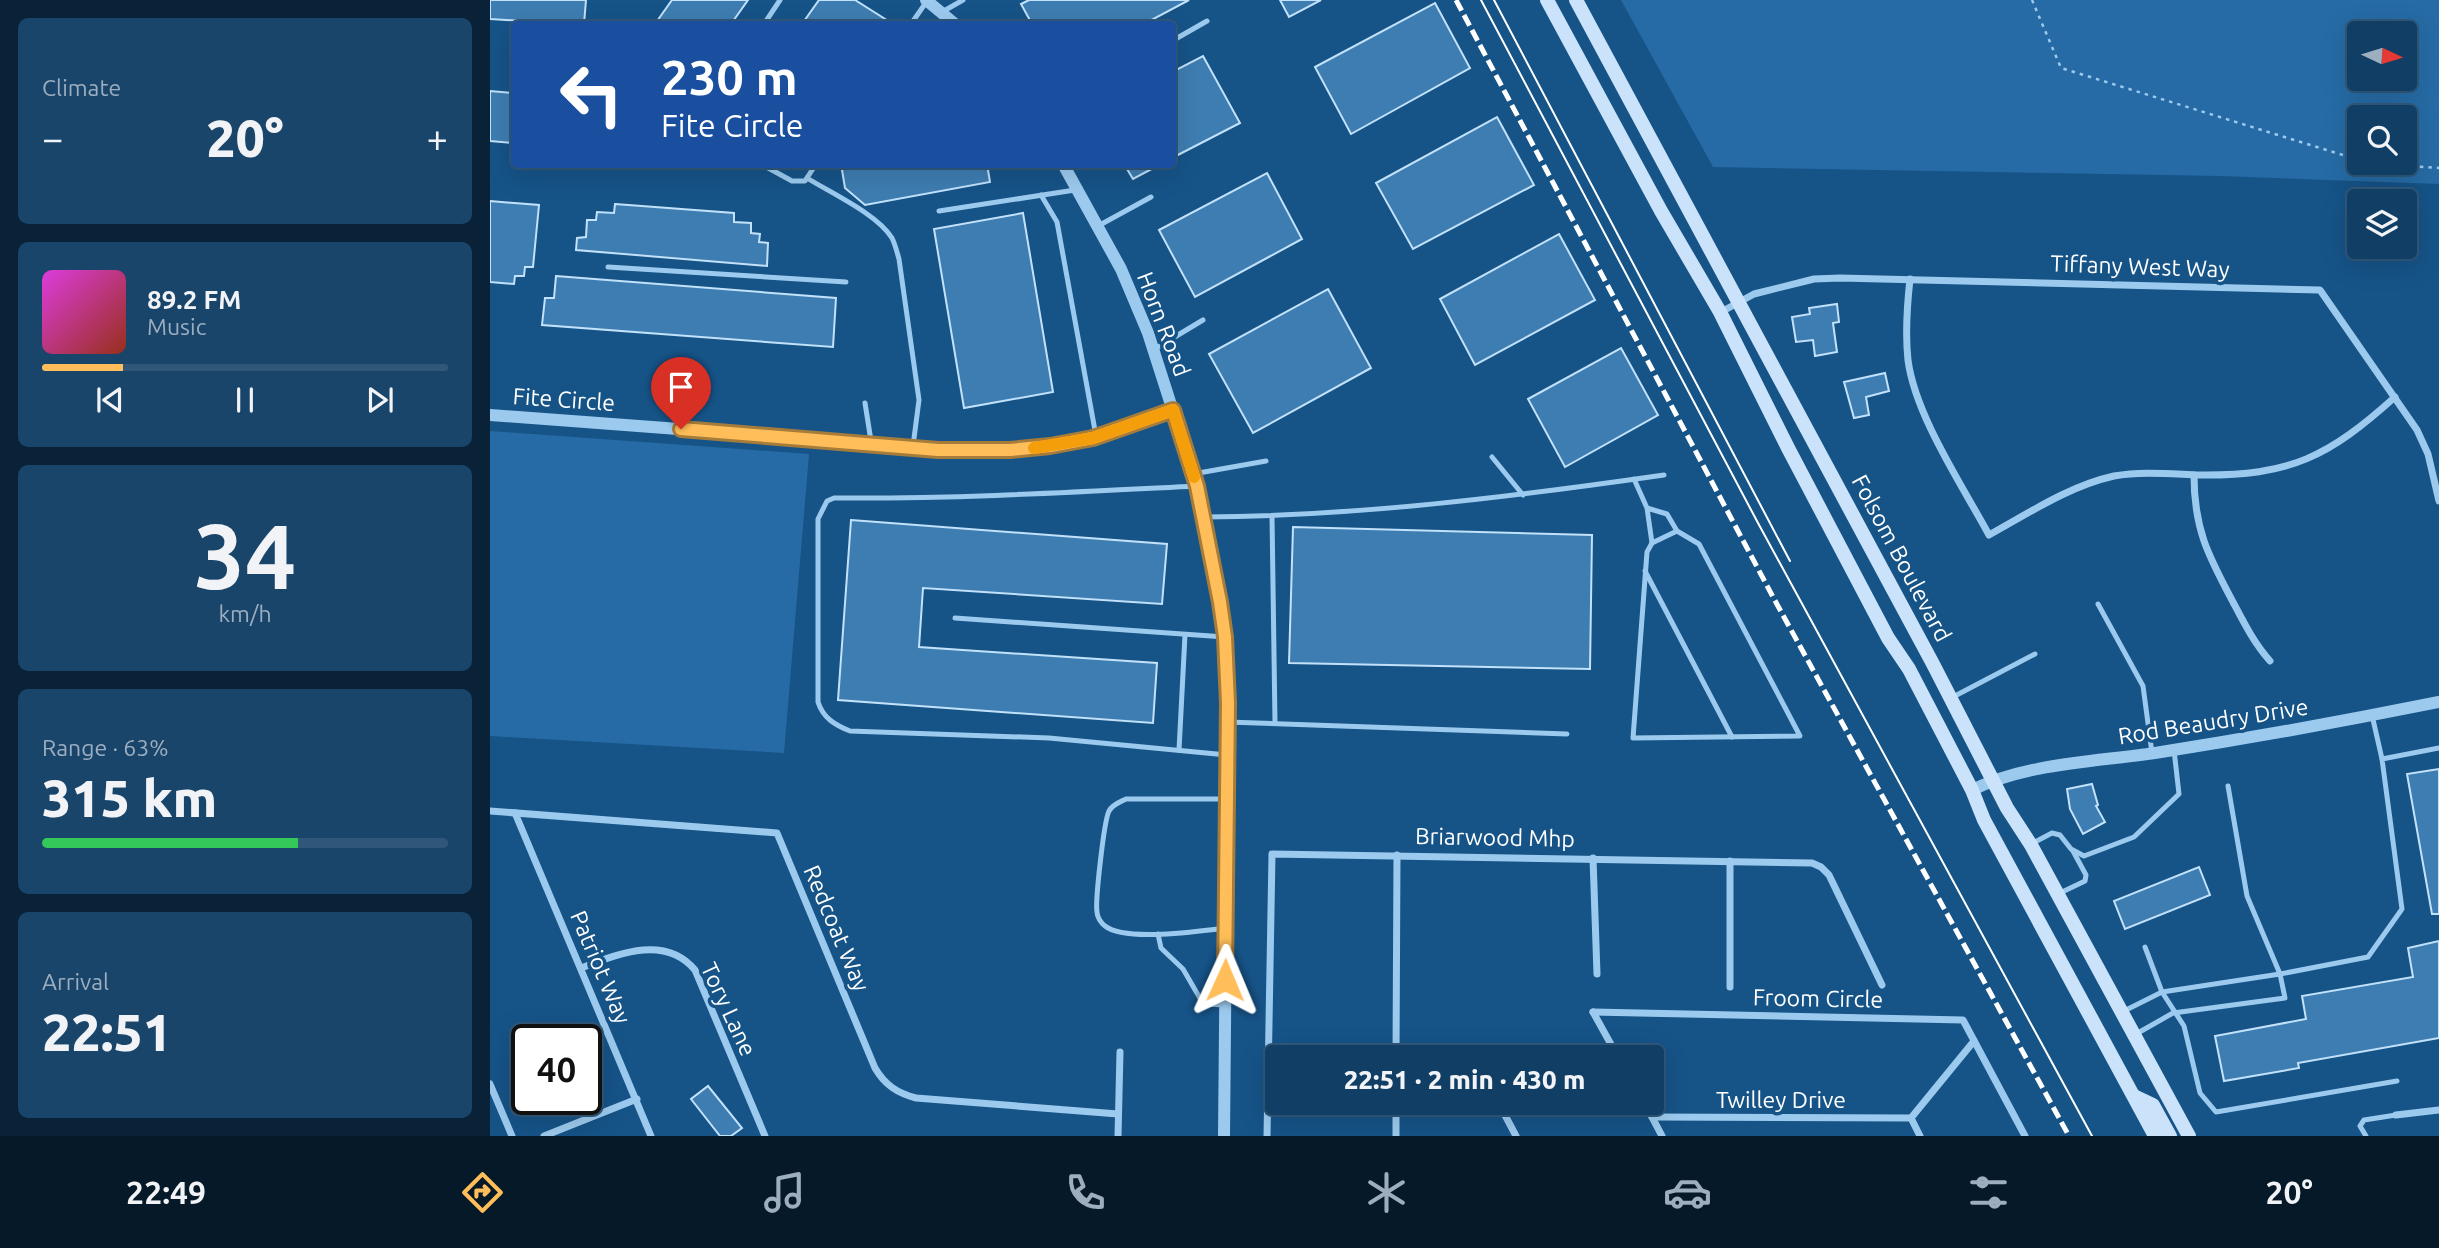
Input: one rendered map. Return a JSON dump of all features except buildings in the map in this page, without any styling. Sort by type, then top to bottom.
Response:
[{"type":"main road","name":"Folsom Boulevard","points":[[1547,0],[1661,211],[1720,312],[1794,460],[1972,790],[1984,820],[2155,1136]]},
{"type":"main road","name":"Folsom Boulevard","points":[[1576,0],[1951,698],[2007,808],[2031,845],[2189,1136]]},
{"type":"main road","points":[[2134,1096],[2152,1105],[2170,1136]]},
{"type":"street","points":[[927,1],[952,21]]},
{"type":"street","name":"Horn Road","points":[[1065,168],[1121,269],[1153,350],[1195,480],[1225,637],[1227,799],[1224,1136]]},
{"type":"street","name":"Tiffany West Way","points":[[1720,312],[1754,293],[1814,279],[2320,290],[2417,430],[2428,454],[2439,501]]},
{"type":"street","points":[[1910,279],[1906,343],[1909,369],[1919,404],[1989,535],[2071,491],[2116,476],[2237,475],[2270,471],[2303,461],[2343,440],[2395,397]]},
{"type":"street","name":"Fite Circle","points":[[490,415],[974,451],[1050,446],[1096,437],[1173,410]]},
{"type":"street","points":[[2194,475],[2197,523],[2209,557],[2254,640],[2270,661]]},
{"type":"street","name":"Rod Beaudry Drive","points":[[1972,790],[1993,780],[2019,773],[2174,750],[2439,702]]},
{"type":"street","name":"Redcoat Way","points":[[490,811],[777,833],[875,1068],[889,1086],[901,1094],[916,1098],[1118,1114]]},
{"type":"street","name":"Patriot Way","points":[[515,813],[652,1136]]},
{"type":"street","name":"Briarwood Mhp","points":[[1267,1136],[1272,854],[1812,863],[1829,874],[1882,985]]},
{"type":"street","name":"Briarwood Mhp","points":[[1396,1045],[1397,855]]},
{"type":"street","name":"Briarwood Mhp","points":[[1592,858],[1597,974]]},
{"type":"street","points":[[1730,861],[1730,987]]},
{"type":"street","name":"Tory Lane","points":[[581,968],[622,953],[639,950],[676,954],[688,963],[695,970],[765,1136]]},
{"type":"street","name":"Froom Circle","points":[[1611,1045],[1592,1012],[1963,1020],[2025,1136]]},
{"type":"street","points":[[1920,1136],[1911,1118],[1974,1041]]},
{"type":"street","points":[[1118,1136],[1120,1052]]},
{"type":"street","points":[[490,1084],[512,1136]]},
{"type":"street","points":[[544,1136],[637,1099]]},
{"type":"street","points":[[2396,1115],[2439,1110]]},
{"type":"street","points":[[1396,1115],[1396,1136]]},
{"type":"street","points":[[1505,1115],[1516,1136]]},
{"type":"street","points":[[1652,1117],[1662,1136]]},
{"type":"street","name":"Twilley Drive","points":[[1652,1117],[1911,1118]]},
{"type":"lane","points":[[766,21],[780,0]]},
{"type":"lane","points":[[942,12],[963,0]]},
{"type":"lane","points":[[913,21],[927,1]]},
{"type":"lane","points":[[1176,39],[1207,21]]},
{"type":"lane","points":[[768,168],[792,181],[805,181],[813,168]]},
{"type":"lane","points":[[807,178],[867,215],[892,239],[899,259],[919,400],[913,448]]},
{"type":"lane","points":[[939,211],[1078,189]]},
{"type":"lane","points":[[1041,195],[1057,222],[1096,437]]},
{"type":"lane","points":[[1098,226],[1151,197]]},
{"type":"lane","points":[[608,267],[846,282]]},
{"type":"lane","points":[[1153,350],[1203,320]]},
{"type":"lane","points":[[866,403],[871,444]]},
{"type":"lane","points":[[1492,457],[1523,495]]},
{"type":"lane","points":[[1227,755],[1049,738],[850,731],[838,726],[821,712],[818,702],[818,519],[827,501],[834,498],[882,499],[1083,492],[1195,480],[1266,461]]},
{"type":"lane","points":[[1203,517],[1272,516],[1523,495],[1664,475]]},
{"type":"lane","points":[[1634,479],[1647,508],[1652,544]]},
{"type":"lane","points":[[1647,508],[1667,514],[1678,531],[1699,544],[1800,736],[1633,738],[1647,552],[1652,544],[1678,531]]},
{"type":"lane","points":[[1272,516],[1275,723]]},
{"type":"lane","points":[[1645,571],[1732,737]]},
{"type":"lane","points":[[2098,604],[2143,686],[2152,753]]},
{"type":"lane","points":[[955,618],[1225,637]]},
{"type":"lane","points":[[1178,750],[1185,635]]},
{"type":"lane","points":[[1951,698],[2035,654]]},
{"type":"lane","points":[[2122,1012],[2162,992],[2368,957],[2402,909],[2382,759],[2372,715]]},
{"type":"lane","points":[[1227,722],[1567,734]]},
{"type":"lane","points":[[2382,759],[2439,748]]},
{"type":"lane","points":[[2073,851],[2084,856],[2134,836],[2179,794],[2174,750]]},
{"type":"lane","points":[[2134,1035],[2173,1013],[2286,998],[2280,974],[2247,896],[2228,786]]},
{"type":"lane","points":[[1226,928],[1158,934],[1116,933],[1102,924],[1097,912],[1104,837],[1110,811],[1115,804],[1126,799],[1227,799]]},
{"type":"lane","points":[[2031,845],[2052,834],[2060,835],[2073,851],[2086,875],[2085,881],[2057,895]]},
{"type":"lane","points":[[1158,934],[1161,948],[1183,969],[1194,992],[1207,1004],[1225,1005]]},
{"type":"lane","points":[[2145,947],[2162,992],[2183,1026],[2200,1093],[2216,1112],[2397,1081]]},
{"type":"lane","points":[[2366,1136],[2361,1126],[2364,1120],[2396,1115]]},
{"type":"path","points":[[2032,0],[2062,68],[2347,156]]},
{"type":"path","points":[[2417,166],[2439,168]]},
{"type":"shaded area","points":[[1621,0],[2439,0],[2439,184],[2221,176],[1713,167]]},
{"type":"shaded area","points":[[490,431],[809,454],[784,753],[490,736]]},
{"type":"tram line","points":[[1481,0],[1758,523],[2092,1136]]},
{"type":"tram line","points":[[1494,0],[1790,561]]},
{"type":"railway","points":[[1456,0],[1773,597],[2069,1136]]},
{"type":"slow traffic","points":[[1034,448],[1093,438],[1173,410],[1194,477]]},
{"type":"route","points":[[681,429],[938,450],[1010,450],[1093,438],[1173,410],[1197,486],[1225,637],[1228,703],[1225,980]]}]
